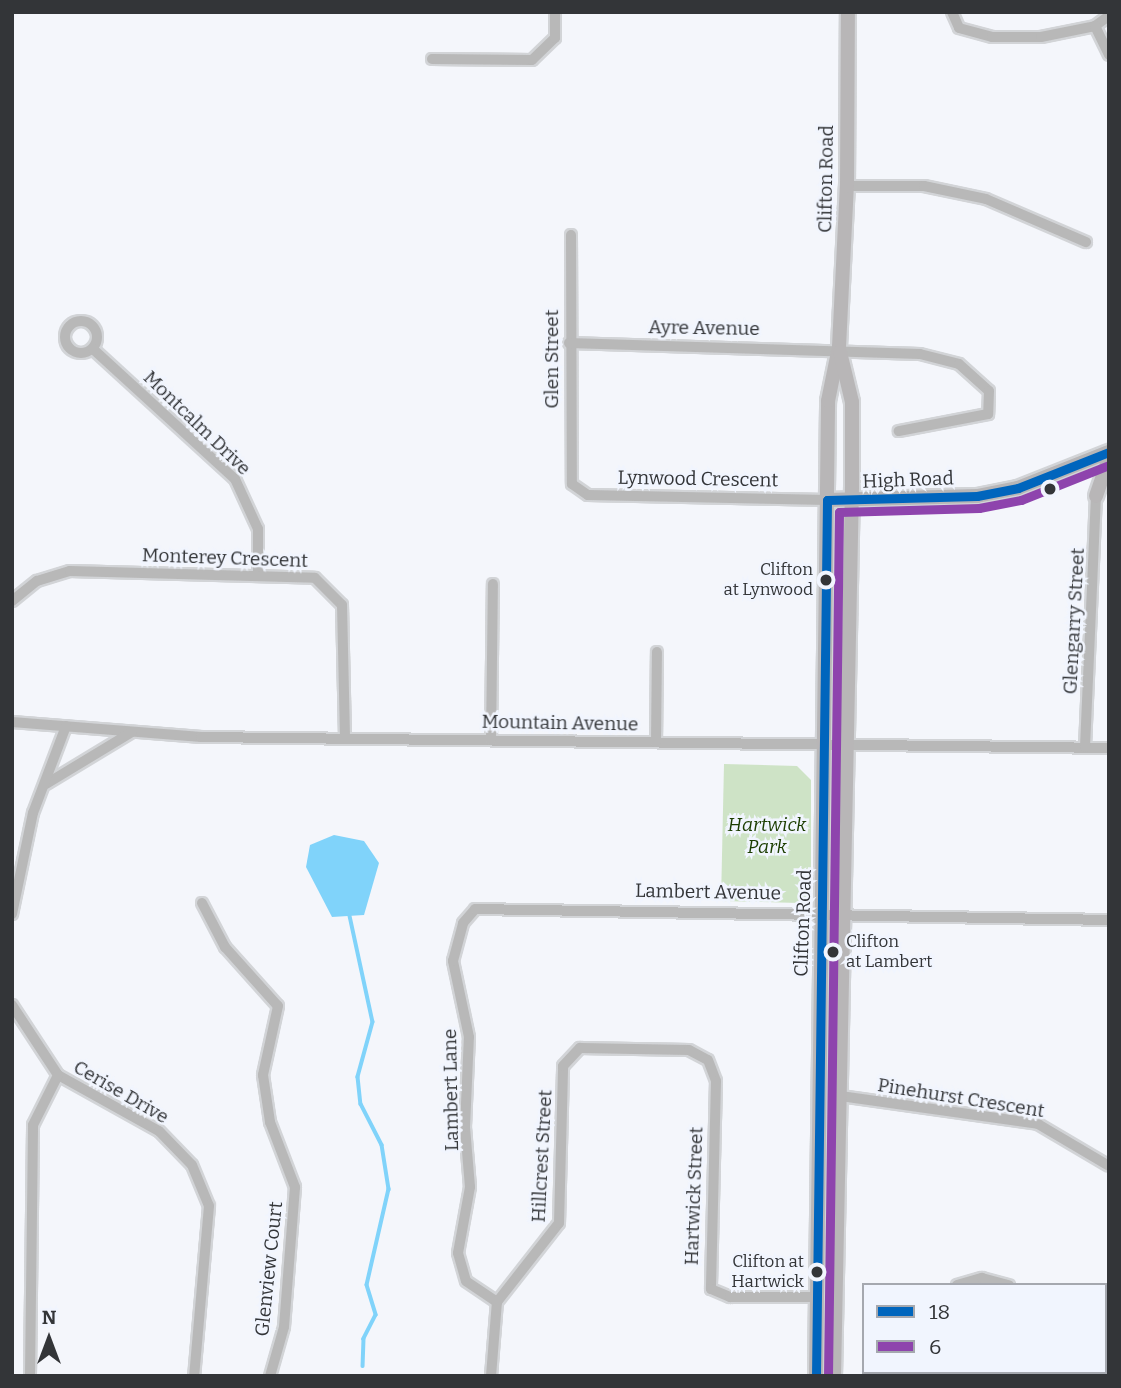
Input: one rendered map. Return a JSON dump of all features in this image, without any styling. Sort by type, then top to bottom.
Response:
[{"type":"main road","name":"Clifton Road","points":[[816,1376],[828,401],[839,347],[848,186],[848,12]]},
{"type":"main road","name":"Clifton Road","points":[[834,1376],[840,1097],[839,911],[852,402],[839,347]]},
{"type":"main road","name":"High Road","points":[[827,500],[924,501],[1018,488],[1109,452]]},
{"type":"main road","points":[[1096,496],[1109,458]]},
{"type":"street","points":[[432,59],[532,60],[555,38],[555,12]]},
{"type":"street","points":[[952,12],[959,28],[992,37],[1041,37],[1095,26],[1109,16]]},
{"type":"street","points":[[1095,26],[1109,55]]},
{"type":"street","points":[[848,186],[924,186],[986,199],[1086,242]]},
{"type":"street","name":"Glen Street","points":[[570,235],[572,484]]},
{"type":"street","name":"Ayre Avenue","points":[[569,343],[839,347],[959,365],[989,391],[988,414],[899,431]]},
{"type":"street","name":"Montcalm Drive","points":[[93,349],[234,479],[258,529],[258,576]]},
{"type":"street","name":"Lynwood Crescent","points":[[572,484],[587,495],[827,500]]},
{"type":"street","name":"Glengarry Street","points":[[1085,747],[1096,496]]},
{"type":"street","name":"Monterey Crescent","points":[[12,601],[37,581],[69,571],[315,578],[342,605],[345,738]]},
{"type":"street","points":[[491,740],[493,584]]},
{"type":"street","points":[[656,742],[657,652]]},
{"type":"street","name":"Mountain Avenue","points":[[12,722],[132,731],[345,738],[1109,748]]},
{"type":"street","points":[[12,914],[33,813],[46,785],[66,726]]},
{"type":"street","points":[[46,785],[132,731]]},
{"type":"street","name":"Glenview Court","points":[[202,903],[225,947],[278,1006],[262,1075],[270,1122],[295,1187],[284,1327],[270,1376]]},
{"type":"street","name":"Lambert Avenue","points":[[475,909],[839,911],[1109,920]]},
{"type":"street","name":"Lambert Lane","points":[[475,909],[457,938],[453,961],[469,1037],[465,1128],[471,1186],[458,1253],[466,1281],[496,1302]]},
{"type":"street","name":"Cerise Drive","points":[[12,1005],[58,1075],[159,1131],[192,1165],[209,1206],[194,1376]]},
{"type":"street","name":"Hillcrest Street","points":[[496,1302],[557,1231],[563,1066],[580,1048]]},
{"type":"street","name":"Hartwick Street","points":[[580,1048],[689,1050],[708,1060],[716,1081],[711,1289],[730,1297],[818,1297]]},
{"type":"street","points":[[30,1375],[33,1125],[58,1075]]},
{"type":"street","name":"Pinehurst Crescent","points":[[840,1097],[1038,1124],[1109,1166]]},
{"type":"street","points":[[964,1283],[982,1278],[1001,1283]]},
{"type":"street","points":[[491,1376],[496,1302]]},
{"type":"green space","name":"Hartwick Park","points":[[724,764],[797,766],[811,780],[811,892],[799,903],[721,901]]},
{"type":"water","points":[[334,835],[364,841],[379,863],[364,915],[332,917],[306,867],[310,845]]},
{"type":"waterway","points":[[350,916],[373,1022],[358,1077],[361,1104],[382,1145],[389,1189],[367,1285],[376,1315],[364,1339],[363,1366]]},
{"type":"transit line","name":"18","points":[[816,1376],[827,500],[977,496],[1018,488],[1109,452]]},
{"type":"transit line","name":"6","points":[[828,1376],[839,512],[979,508],[1021,500],[1109,465]]},
{"type":"place","name":"Clifton at Lynwood","points":[[826,580]]},
{"type":"place","name":"Clifton at Lambert","points":[[833,952]]},
{"type":"place","name":"Clifton at Hartwick","points":[[817,1272]]}]
